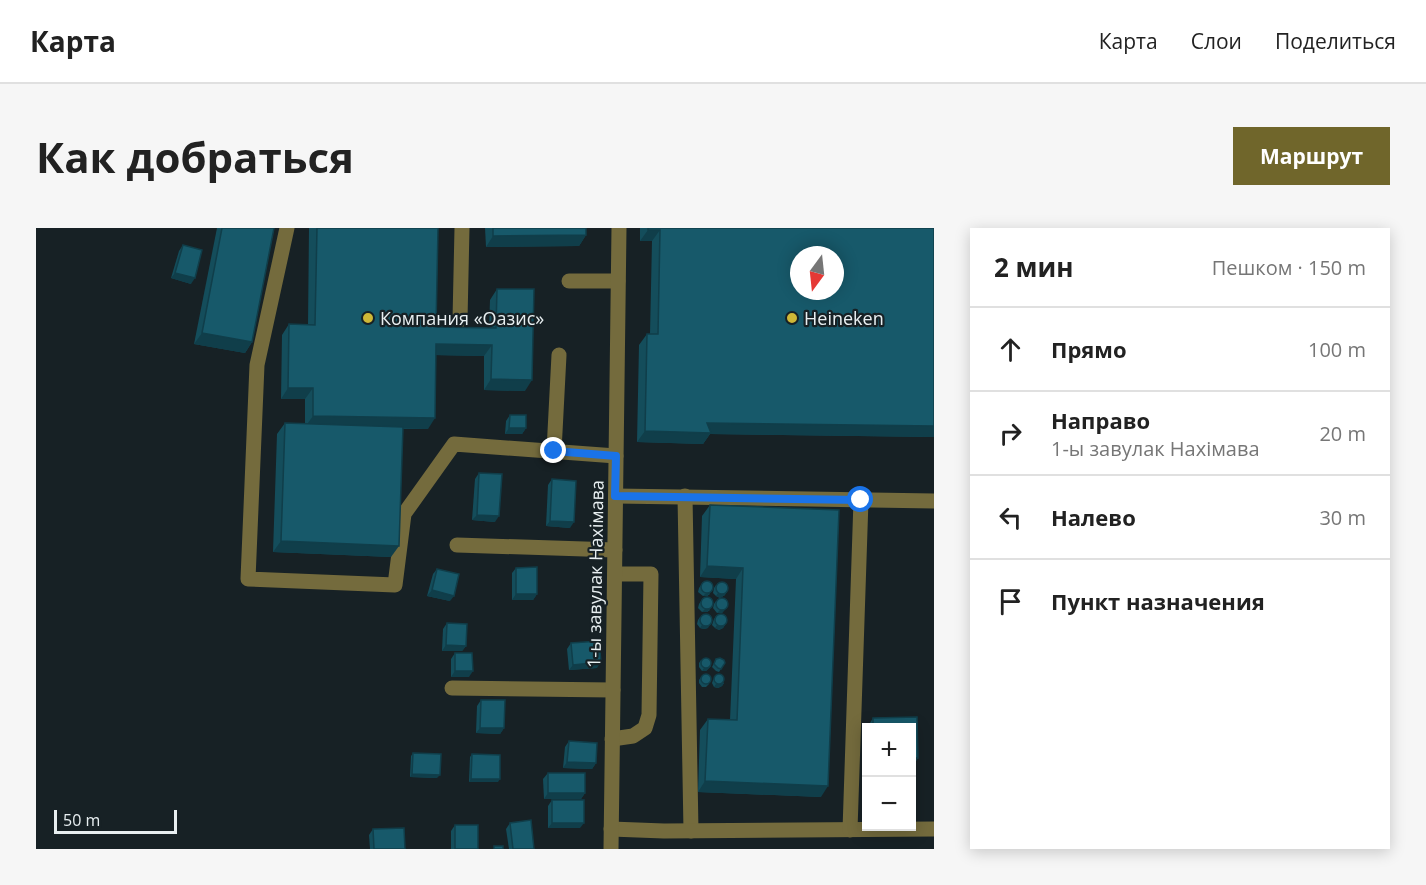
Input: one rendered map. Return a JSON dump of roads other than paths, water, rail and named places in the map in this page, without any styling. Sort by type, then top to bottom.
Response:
[{"type":"street","points":[[286,228],[257,365],[248,579],[395,585],[404,513],[454,444],[616,456]]},
{"type":"street","points":[[460,320],[462,228]]},
{"type":"street","name":"1-ы завулак Нахімава","points":[[611,849],[619,228]]},
{"type":"street","points":[[569,281],[618,281]]},
{"type":"street","points":[[554,451],[559,355]]},
{"type":"street","points":[[615,496],[934,501]]},
{"type":"street","points":[[685,496],[691,831]]},
{"type":"street","points":[[850,830],[861,500]]},
{"type":"street","points":[[457,545],[615,550]]},
{"type":"street","points":[[612,739],[633,736],[645,728],[649,715],[651,574],[615,574]]},
{"type":"street","points":[[452,688],[613,690]]},
{"type":"street","points":[[611,829],[691,831],[934,829]]},
{"type":"place","name":"Компания «Оазис»","points":[[368,318]]},
{"type":"place","name":"Heineken","points":[[792,318]]}]
